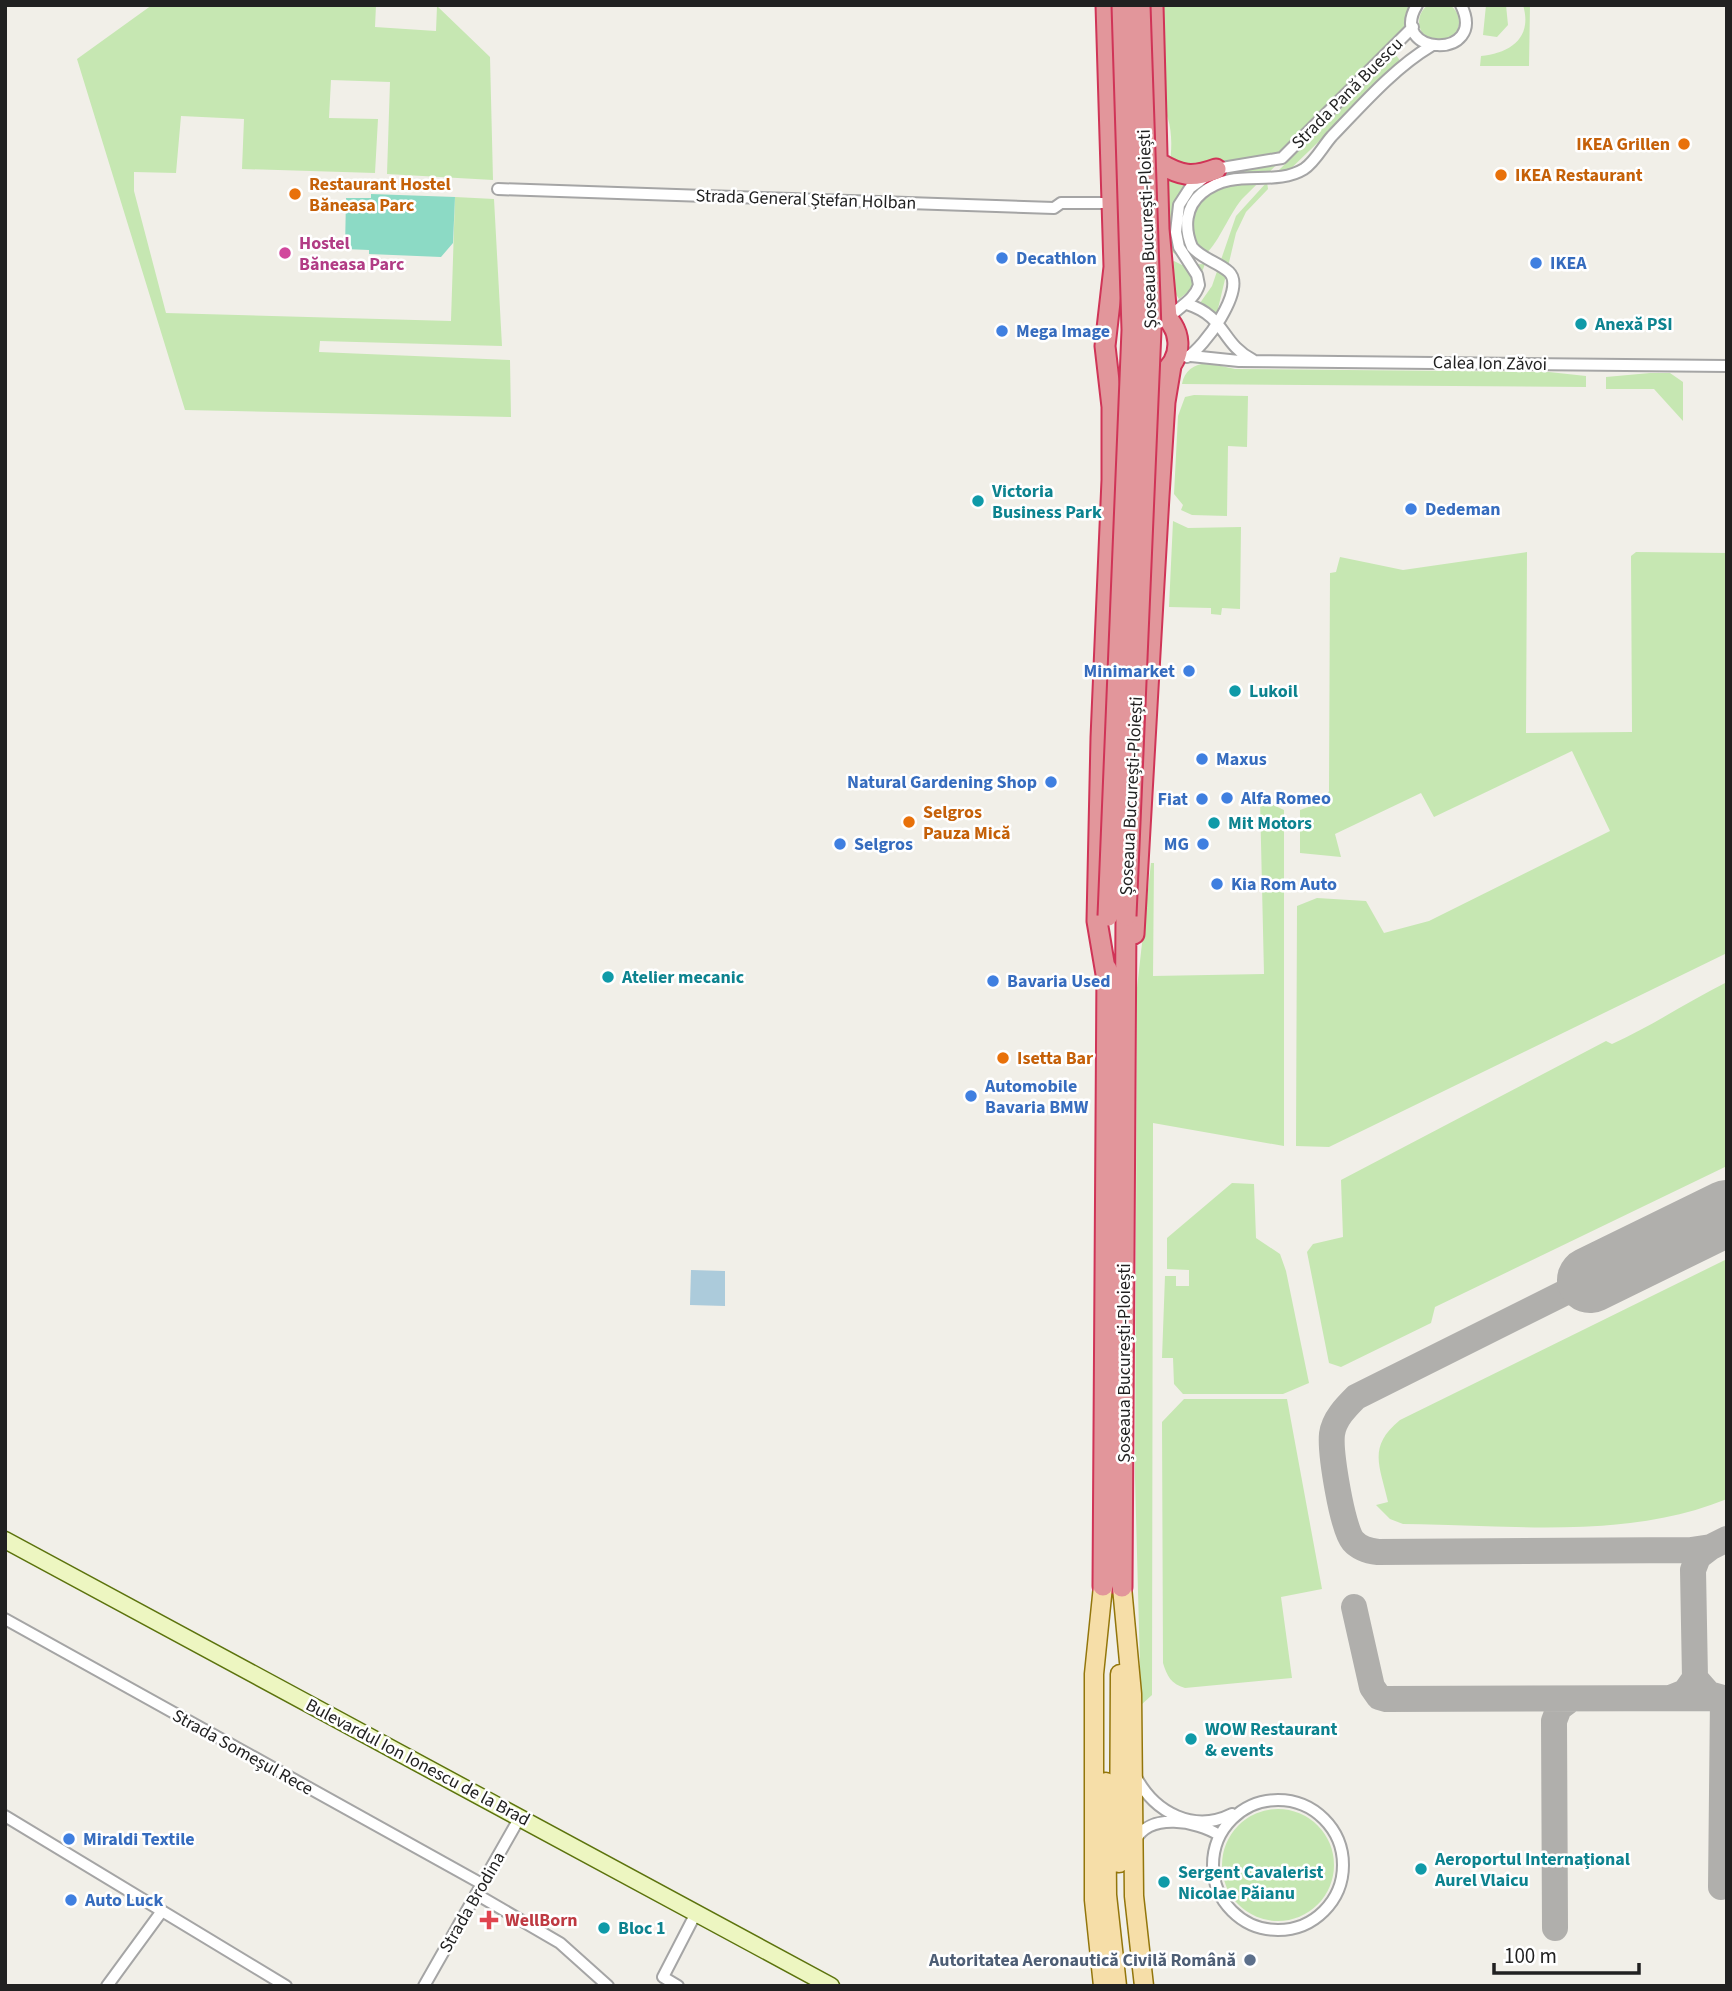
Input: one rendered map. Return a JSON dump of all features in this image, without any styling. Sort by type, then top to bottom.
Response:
[{"type":"highway","points":[[1106,5],[1114,267],[1109,327],[1105,339],[1108,357],[1112,480],[1097,909],[1116,980]]},
{"type":"highway","name":"Șoseaua București-Ploiești","points":[[1112,1587],[1116,980],[1132,281],[1122,5]]},
{"type":"highway","name":"Șoseaua București-Ploiești","points":[[1117,916],[1151,330],[1140,5]]},
{"type":"highway","points":[[1116,980],[1136,922],[1165,402],[1179,361],[1174,311],[1160,242],[1153,5]]},
{"type":"highway","points":[[1159,163],[1187,176],[1216,169]]},
{"type":"highway","points":[[1109,327],[1120,314],[1135,308],[1174,311]]},
{"type":"highway","points":[[1108,357],[1122,375],[1137,380],[1152,379],[1179,361]]},
{"type":"main road","name":"Bulevardul Ion Ionescu de la Brad","points":[[5,1540],[831,1986]]},
{"type":"main road","name":"Șoseaua București-Ploiești","points":[[1112,1587],[1132,1694],[1137,1942],[1144,1986]]},
{"type":"main road","name":"Șoseaua București-Ploiești","points":[[1102,1986],[1094,1900],[1094,1674],[1112,1587]]},
{"type":"main road","name":"Șoseaua București-Ploiești","points":[[1112,1587],[1107,1895],[1116,1986]]},
{"type":"main road","name":"Șoseaua București-Ploiești","points":[[1112,1587],[1119,1895],[1129,1986]]},
{"type":"street","points":[[1414,7],[1413,27],[1420,40],[1431,46],[1445,47],[1462,34],[1466,18],[1461,5]]},
{"type":"street","name":"Strada Pană Buescu","points":[[1174,311],[1199,285],[1197,275],[1180,247],[1177,214],[1190,188],[1216,169],[1282,158],[1413,27]]},
{"type":"street","name":"Strada Pană Buescu","points":[[1179,361],[1219,322],[1232,277],[1192,247],[1187,219],[1195,201],[1209,189],[1226,181],[1283,176],[1306,168],[1330,138],[1398,71],[1431,46]]},
{"type":"street","name":"Strada General Ștefan Holban","points":[[498,189],[1054,208],[1060,203],[1112,203]]},
{"type":"street","points":[[1174,311],[1206,312],[1219,322],[1235,348],[1252,360]]},
{"type":"street","name":"Calea Ion Zăvoi","points":[[1179,361],[1727,366]]},
{"type":"street","name":"Strada Someșul Rece","points":[[5,1619],[479,1889],[560,1943],[608,1986]]},
{"type":"street","points":[[1133,1771],[1145,1791],[1170,1818],[1202,1829],[1218,1826],[1244,1808]]},
{"type":"street","points":[[1133,1843],[1147,1825],[1170,1818],[1218,1826],[1244,1808],[1266,1800],[1287,1800],[1317,1812],[1332,1828],[1341,1847],[1343,1868],[1339,1889],[1325,1910],[1301,1926],[1288,1929],[1259,1927],[1242,1920],[1223,1902],[1216,1886],[1213,1860],[1218,1826]]},
{"type":"street","points":[[5,1816],[285,1986]]},
{"type":"street","name":"Strada Brodina","points":[[424,1986],[520,1817]]},
{"type":"street","points":[[107,1986],[162,1911]]},
{"type":"street","points":[[678,1986],[663,1977],[696,1913]]},
{"type":"green space","points":[[1439,2],[1447,3],[1453,8],[1458,14],[1458,30],[1453,36],[1447,41],[1439,42],[1431,41],[1425,36],[1420,30],[1419,22],[1420,14],[1425,8],[1431,3]]},
{"type":"green space","points":[[152,5],[376,5],[375,27],[436,31],[437,6],[490,57],[493,180],[387,174],[390,82],[331,80],[329,118],[378,119],[375,173],[242,169],[244,119],[181,116],[176,173],[134,172],[134,191],[166,313],[451,321],[455,197],[494,199],[502,346],[320,341],[319,352],[510,360],[511,417],[185,410],[77,59]]},
{"type":"green space","points":[[1153,5],[1413,5],[1412,20],[1394,48],[1242,199],[1210,249],[1201,257],[1190,259],[1177,255],[1160,242],[1171,147],[1166,112],[1156,98]]},
{"type":"green space","points":[[1486,5],[1506,5],[1508,25],[1497,37],[1483,35]]},
{"type":"green space","points":[[1523,5],[1530,5],[1529,66],[1480,66],[1481,56],[1510,47],[1522,35],[1525,26]]},
{"type":"green space","points":[[1396,55],[1401,62],[1278,181],[1279,170]]},
{"type":"green space","points":[[1267,182],[1268,189],[1246,212],[1236,233],[1217,313],[1200,303],[1212,286],[1236,216]]},
{"type":"green space","points":[[371,194],[455,197],[453,243],[441,257],[369,254],[369,250],[345,249],[346,198],[371,198]]},
{"type":"green space","points":[[1174,261],[1182,265],[1205,264],[1197,285],[1179,299],[1174,291],[1170,263]]},
{"type":"green space","points":[[1207,363],[1235,369],[1549,372],[1586,376],[1586,387],[1182,384],[1190,369]]},
{"type":"green space","points":[[1670,373],[1683,382],[1683,421],[1654,389],[1606,389],[1606,377]]},
{"type":"green space","points":[[1248,396],[1247,447],[1228,446],[1227,516],[1192,515],[1181,510],[1183,505],[1174,494],[1178,416],[1185,397]]},
{"type":"green space","points":[[1173,521],[1188,528],[1241,527],[1240,609],[1222,608],[1221,615],[1211,614],[1211,608],[1169,607]]},
{"type":"green space","points":[[1527,552],[1526,733],[1632,732],[1631,556],[1636,552],[1727,553],[1727,953],[1329,1147],[1296,1146],[1297,906],[1317,898],[1366,901],[1384,933],[1429,921],[1610,831],[1572,751],[1434,817],[1421,793],[1335,834],[1341,857],[1300,853],[1300,810],[1325,801],[1329,791],[1330,573],[1336,572],[1340,557],[1403,570]]},
{"type":"green space","points":[[1260,799],[1284,810],[1284,1146],[1153,1123],[1152,1695],[1141,1705],[1135,1478],[1137,988],[1151,863],[1154,863],[1153,976],[1264,974]]},
{"type":"green space","points":[[1727,982],[1727,1166],[1435,1307],[1431,1323],[1341,1367],[1329,1363],[1307,1252],[1313,1244],[1343,1237],[1341,1180],[1606,1041],[1612,1044],[1627,1037]]},
{"type":"green space","points":[[1232,1183],[1254,1184],[1256,1238],[1280,1254],[1286,1271],[1309,1383],[1283,1394],[1183,1394],[1174,1384],[1173,1358],[1162,1358],[1165,1276],[1176,1276],[1176,1286],[1189,1286],[1189,1270],[1167,1269],[1167,1238]]},
{"type":"green space","points":[[1727,1259],[1727,1499],[1688,1512],[1649,1520],[1567,1527],[1403,1524],[1390,1519],[1376,1505],[1388,1502],[1380,1467],[1380,1448],[1383,1439],[1400,1420]]},
{"type":"green space","points":[[1184,1399],[1287,1399],[1322,1589],[1281,1597],[1292,1678],[1185,1688],[1168,1676],[1163,1663],[1162,1422]]},
{"type":"green space","points":[[1278,1809],[1299,1813],[1318,1825],[1330,1844],[1334,1865],[1330,1886],[1318,1905],[1299,1917],[1278,1921],[1257,1917],[1238,1905],[1226,1886],[1222,1865],[1226,1844],[1238,1825],[1257,1813]]},
{"type":"water","points":[[691,1270],[725,1271],[725,1306],[690,1305]]},
{"type":"taxiway","points":[[1590,1280],[1356,1397],[1348,1405],[1335,1423],[1332,1443],[1338,1489],[1345,1521],[1353,1541],[1368,1550],[1378,1552],[1691,1550],[1711,1547],[1727,1539]]},
{"type":"taxiway","points":[[1695,1678],[1693,1570],[1698,1557],[1711,1547]]},
{"type":"taxiway","points":[[1354,1607],[1372,1687],[1379,1697],[1386,1699],[1727,1698]]},
{"type":"taxiway","points":[[1670,1698],[1685,1692],[1695,1678],[1709,1694],[1723,1698],[1721,1887]]},
{"type":"taxiway","points":[[1555,1928],[1554,1721],[1559,1708],[1571,1699]]},
{"type":"runway","points":[[1590,1280],[1727,1213]]},
{"type":"place","name":"IKEA Grillen","points":[[1684,144]]},
{"type":"place","name":"IKEA Restaurant","points":[[1501,175]]},
{"type":"place","name":"Restaurant Hostel Băneasa Parc","points":[[295,194]]},
{"type":"place","name":"Hostel Băneasa Parc","points":[[285,253]]},
{"type":"place","name":"Decathlon","points":[[1002,258]]},
{"type":"place","name":"IKEA","points":[[1536,263]]},
{"type":"place","name":"Anexă PSI","points":[[1581,324]]},
{"type":"place","name":"Mega Image","points":[[1002,331]]},
{"type":"place","name":"Victoria Business Park","points":[[978,501]]},
{"type":"place","name":"Dedeman","points":[[1411,509]]},
{"type":"place","name":"Minimarket","points":[[1189,671]]},
{"type":"place","name":"Lukoil","points":[[1235,691]]},
{"type":"place","name":"Maxus","points":[[1202,759]]},
{"type":"place","name":"Natural Gardening Shop","points":[[1051,782]]},
{"type":"place","name":"Alfa Romeo","points":[[1227,798]]},
{"type":"place","name":"Fiat","points":[[1202,799]]},
{"type":"place","name":"Selgros Pauza Mică","points":[[909,822]]},
{"type":"place","name":"Mit Motors","points":[[1214,823]]},
{"type":"place","name":"Selgros","points":[[840,844]]},
{"type":"place","name":"MG","points":[[1203,844]]},
{"type":"place","name":"Kia Rom Auto","points":[[1217,884]]},
{"type":"place","name":"Atelier mecanic","points":[[608,977]]},
{"type":"place","name":"Bavaria Used","points":[[993,981]]},
{"type":"place","name":"Isetta Bar","points":[[1003,1058]]},
{"type":"place","name":"Automobile Bavaria BMW","points":[[971,1096]]},
{"type":"place","name":"WOW Restaurant & events","points":[[1191,1739]]},
{"type":"place","name":"Miraldi Textile","points":[[69,1839]]},
{"type":"place","name":"Aeroportul Internațional Aurel Vlaicu","points":[[1421,1869]]},
{"type":"place","name":"Sergent Cavalerist Nicolae Păianu","points":[[1164,1882]]},
{"type":"place","name":"Auto Luck","points":[[71,1900]]},
{"type":"place","name":"WellBorn","points":[[489,1920]]},
{"type":"place","name":"Bloc 1","points":[[604,1928]]},
{"type":"place","name":"Autoritatea Aeronautică Civilă Română","points":[[1250,1960]]}]
